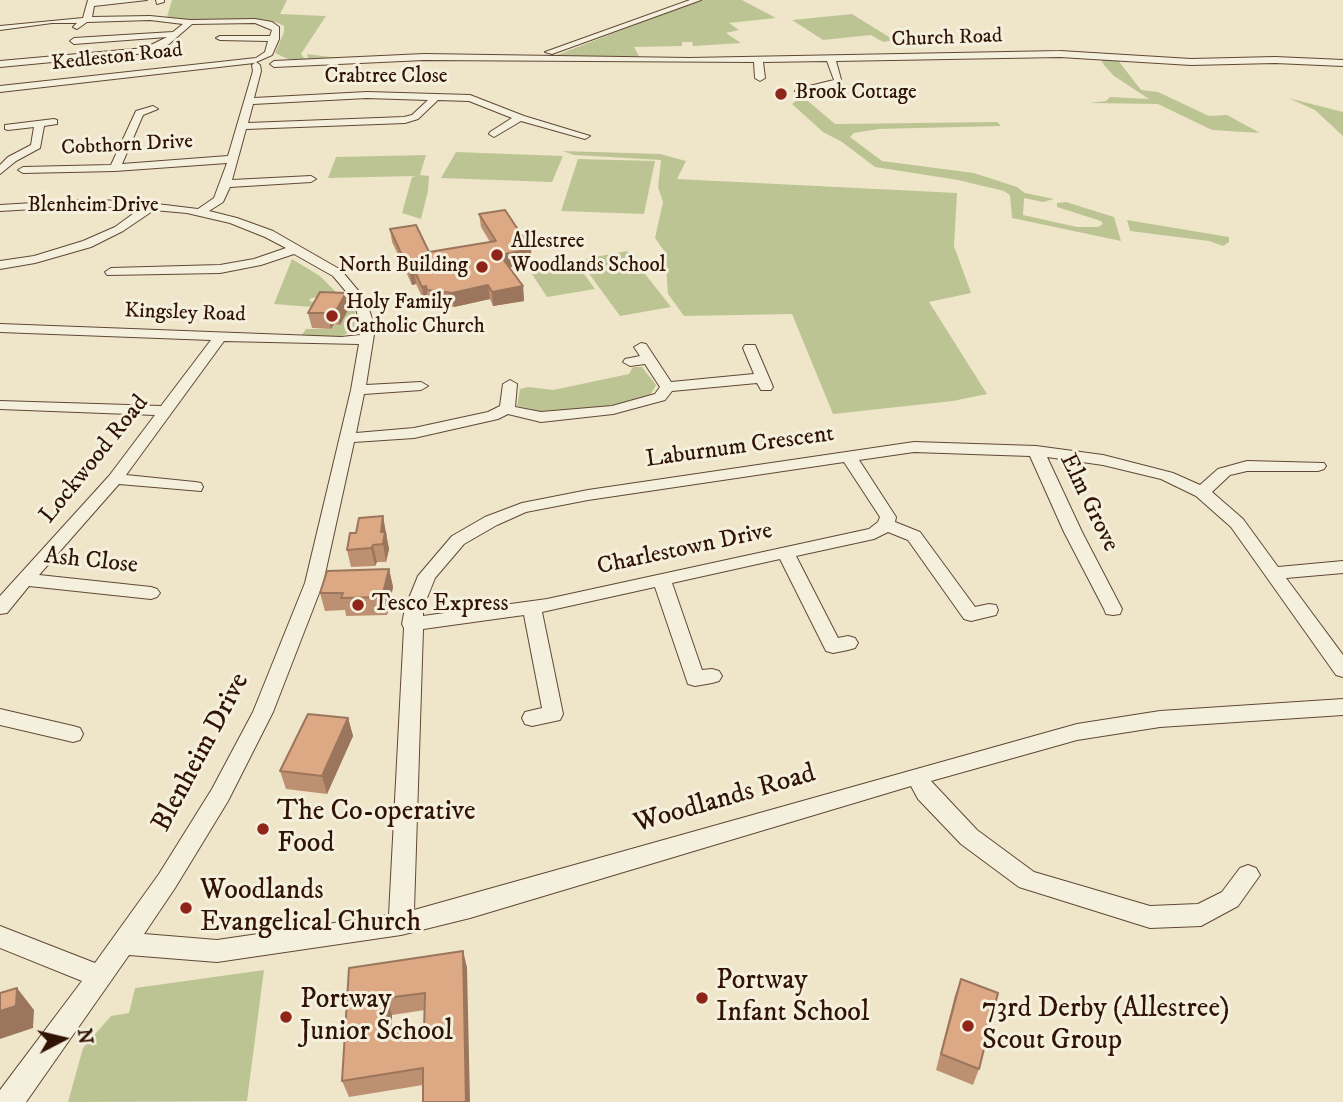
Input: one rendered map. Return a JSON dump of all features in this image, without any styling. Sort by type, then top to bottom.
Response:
[{"type":"street","points":[[71,58],[77,25],[84,21],[92,2],[143,0]]},
{"type":"street","name":"Kedleston Road","points":[[5,88],[238,63],[549,57],[696,0]]},
{"type":"street","points":[[0,28],[52,22],[159,18],[190,22],[264,22],[276,29],[275,39],[248,102],[226,184],[219,200],[201,212]]},
{"type":"street","points":[[0,64],[154,48],[190,22]]},
{"type":"street","points":[[74,41],[176,34]]},
{"type":"street","points":[[220,38],[230,41],[275,39]]},
{"type":"street","name":"Church Road","points":[[549,57],[689,61],[1060,54],[1191,62],[1275,60],[1343,63]]},
{"type":"street","points":[[98,72],[102,55]]},
{"type":"street","points":[[758,60],[760,78]]},
{"type":"street","points":[[800,91],[839,81],[831,60]]},
{"type":"street","points":[[689,61],[688,68],[695,70]]},
{"type":"street","points":[[5,88],[18,63]]},
{"type":"street","points":[[79,75],[124,70]]},
{"type":"street","name":"Crabtree Close","points":[[248,102],[367,95],[438,96],[482,101],[561,132],[585,136]]},
{"type":"street","points":[[241,126],[405,120],[415,117],[438,96]]},
{"type":"street","points":[[127,113],[153,109]]},
{"type":"street","points":[[114,168],[139,113]]},
{"type":"street","points":[[501,131],[521,118]]},
{"type":"street","points":[[8,127],[54,122]]},
{"type":"street","points":[[1,170],[12,159],[36,146],[39,124]]},
{"type":"street","name":"Cobthorn Drive","points":[[23,170],[114,168],[233,159]]},
{"type":"street","points":[[226,184],[305,181]]},
{"type":"street","name":"Blenheim Drive","points":[[0,208],[84,203],[153,205],[201,212],[252,227],[337,273],[351,287],[365,312],[368,339],[314,583],[274,688],[220,795],[101,977],[8,1102]]},
{"type":"street","points":[[0,265],[48,256],[96,240],[119,229],[153,205]]},
{"type":"street","points":[[111,272],[220,269],[257,262],[296,249]]},
{"type":"street","name":"Kingsley Road","points":[[0,328],[220,337],[368,339]]},
{"type":"street","name":"Lockwood Road","points":[[0,608],[115,479],[220,337]]},
{"type":"street","points":[[667,387],[764,382],[750,348]]},
{"type":"street","points":[[630,362],[645,353],[667,387]]},
{"type":"street","points":[[506,409],[510,402],[508,384]]},
{"type":"street","points":[[358,390],[421,386]]},
{"type":"street","points":[[346,438],[428,431],[486,418],[506,409],[541,416],[588,413],[660,397],[667,387]]},
{"type":"street","points":[[0,405],[167,411]]},
{"type":"street","name":"Laburnum Crescent","points":[[401,924],[411,624],[422,585],[445,553],[468,534],[505,515],[541,503],[914,447],[1036,451],[1123,464],[1167,476],[1202,492],[1237,523],[1343,670]]},
{"type":"street","name":"Elm Grove","points":[[1036,451],[1073,532],[1107,577],[1113,609]]},
{"type":"street","points":[[848,456],[888,517],[886,525],[914,536],[971,614],[989,610]]},
{"type":"street","points":[[1202,492],[1224,472],[1247,466],[1318,466]]},
{"type":"street","points":[[115,479],[195,487]]},
{"type":"street","name":"Charlestown Drive","points":[[411,624],[532,608],[863,536],[886,525]]},
{"type":"street","points":[[786,553],[833,646],[848,643]]},
{"type":"street","points":[[1272,573],[1343,567]]},
{"type":"street","name":"Ash Close","points":[[26,580],[151,593]]},
{"type":"street","points":[[662,580],[695,679],[712,676]]},
{"type":"street","points":[[532,608],[553,714],[532,718]]},
{"type":"street","name":"Woodlands Road","points":[[124,943],[217,951],[401,924],[470,907],[1042,740],[1160,719],[1343,707]]},
{"type":"street","points":[[0,717],[73,734]]},
{"type":"street","points":[[917,777],[926,793],[969,836],[1027,880],[1089,900],[1150,917],[1201,915],[1230,898],[1248,875]]},
{"type":"street","points":[[0,937],[101,977]]},
{"type":"green space","points":[[172,0],[287,0],[280,14],[326,16],[301,54],[304,58],[308,58],[307,54],[346,59],[290,60],[275,53],[284,26],[259,19],[188,20],[167,17]]},
{"type":"green space","points":[[699,0],[742,0],[776,18],[729,23],[739,30],[726,33],[741,43],[693,46],[692,42],[682,42],[682,46],[634,47],[641,60],[557,55]]},
{"type":"green space","points":[[852,14],[894,40],[883,42],[871,35],[823,40],[792,20]]},
{"type":"green space","points":[[1101,58],[1117,59],[1141,90],[1158,92],[1209,116],[1227,115],[1260,133],[1212,130],[1158,104],[1089,103],[1106,101],[1110,97],[1149,99],[1114,76]]},
{"type":"green space","points":[[1288,98],[1343,112],[1343,136],[1315,110]]},
{"type":"green space","points":[[796,101],[808,101],[835,124],[997,122],[1001,126],[879,129],[854,133],[850,137],[882,161],[974,173],[1017,187],[1025,193],[1054,199],[1043,202],[1024,198],[1023,215],[1077,227],[1098,227],[1103,224],[1101,221],[1057,207],[1057,203],[1066,202],[1114,217],[1121,241],[1012,218],[1010,195],[1004,191],[958,180],[875,167],[842,142],[823,132],[792,104]]},
{"type":"green space","points":[[563,151],[660,154],[686,161],[677,179],[957,193],[954,246],[971,293],[929,302],[987,394],[953,401],[833,414],[792,314],[684,316],[668,294],[665,252],[655,238],[663,202],[658,187],[661,160],[574,155]]},
{"type":"green space","points":[[456,152],[563,156],[552,182],[441,178]]},
{"type":"green space","points":[[426,155],[420,175],[429,176],[428,191],[421,219],[402,213],[412,177],[416,176],[328,178],[336,157]]},
{"type":"green space","points":[[578,159],[655,161],[644,214],[561,211]]},
{"type":"green space","points":[[1127,220],[1229,237],[1229,242],[1223,246],[1209,241],[1130,231]]},
{"type":"green space","points":[[627,251],[671,307],[620,316],[579,260]]},
{"type":"green space","points":[[292,259],[320,276],[339,295],[311,298],[309,301],[315,302],[312,307],[274,304]]},
{"type":"green space","points":[[574,260],[595,289],[547,297],[528,268]]},
{"type":"green space","points":[[348,303],[353,305],[359,328],[337,338],[301,336],[306,329],[331,329],[334,324],[340,324]]},
{"type":"green space","points":[[633,367],[642,367],[656,385],[651,394],[638,400],[598,408],[544,412],[517,406],[520,389],[528,387],[553,390],[629,374]]},
{"type":"green space","points":[[264,970],[247,1101],[68,1102],[83,1048],[111,1016],[129,1013],[135,988]]},
{"type":"building","points":[[505,210],[531,249],[500,255],[523,286],[492,292],[488,285],[452,293],[422,287],[414,270],[409,271],[390,229],[416,225],[429,252],[496,241],[479,214]]},
{"type":"building","points":[[320,292],[346,293],[337,309],[330,309],[328,313],[308,313]]},
{"type":"building","points":[[383,516],[383,544],[347,550],[350,533],[356,533],[359,518]]},
{"type":"building","points":[[389,569],[382,597],[341,598],[343,593],[320,593],[327,571]]},
{"type":"building","points":[[308,714],[348,718],[322,776],[280,771]]},
{"type":"building","points":[[463,951],[466,1102],[423,1102],[423,1068],[342,1081],[349,968]],"holes":[[[425,993],[424,1030],[384,1035],[386,998]]]},
{"type":"building","name":"73rd Derby (Allestree) Scout Group","points":[[961,979],[998,993],[979,1069],[941,1054]]},
{"type":"building","points":[[17,988],[16,1006],[0,1011],[0,993]]},
{"type":"place","name":"Brook Cottage","points":[[781,94]]},
{"type":"place","name":"Allestree Woodlands School","points":[[497,255]]},
{"type":"place","name":"North Building","points":[[482,267]]},
{"type":"place","name":"Holy Family Catholic Church","points":[[332,316]]},
{"type":"place","name":"Tesco Express","points":[[358,605]]},
{"type":"place","name":"The Co-operative Food","points":[[263,829]]},
{"type":"place","name":"Woodlands Evangelical Church","points":[[186,908]]},
{"type":"place","name":"Portway Infant School","points":[[702,998]]},
{"type":"place","name":"Portway Junior School","points":[[286,1017]]},
{"type":"place","name":"73rd Derby (Allestree) Scout Group","points":[[968,1026]]}]
